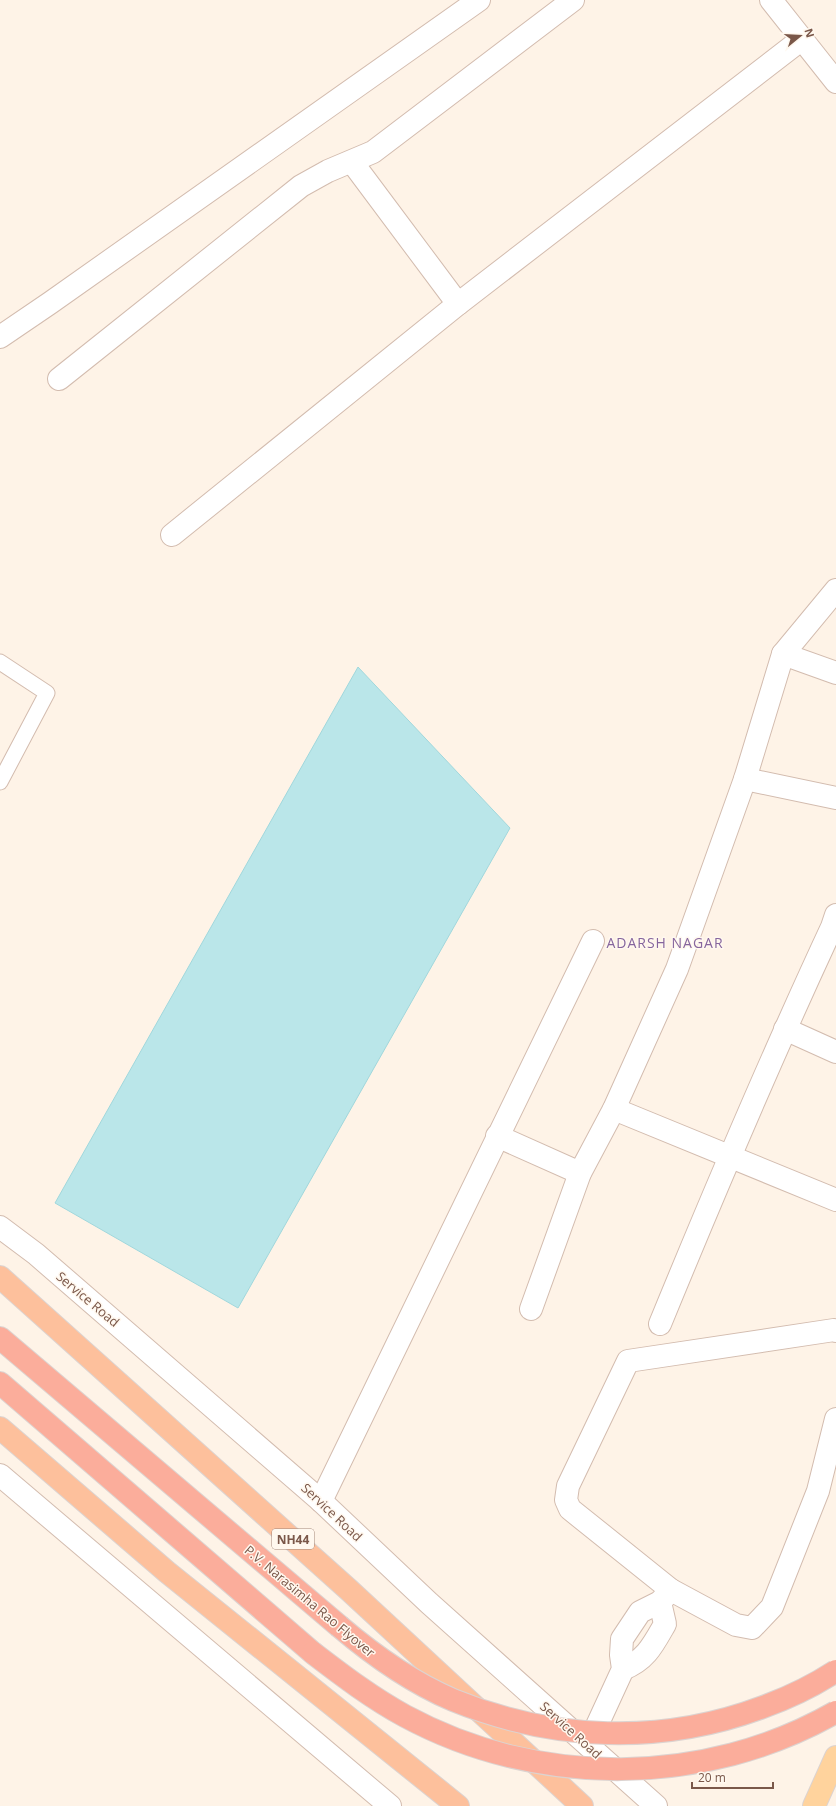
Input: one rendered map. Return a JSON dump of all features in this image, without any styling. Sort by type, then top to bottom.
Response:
[{"type":"highway","name":"NH44","points":[[0,1277],[349,1590],[582,1806]]},
{"type":"highway","name":"P.V. Narasimha Rao Flyover","points":[[0,1338],[364,1648],[421,1684],[452,1699],[508,1719],[537,1726],[599,1734],[655,1732],[694,1727],[749,1712],[803,1690],[836,1671]]},
{"type":"highway","points":[[0,1383],[307,1648],[342,1676],[374,1698],[406,1716],[470,1744],[501,1754],[564,1766],[632,1770],[701,1762],[731,1754],[790,1734],[836,1712]]},
{"type":"highway","points":[[0,1428],[167,1572],[458,1806]]},
{"type":"main road","points":[[814,1806],[836,1757]]},
{"type":"street","points":[[0,337],[479,0]]},
{"type":"street","points":[[59,378],[301,186],[328,171],[374,152],[573,0]]},
{"type":"street","points":[[771,0],[835,78]]},
{"type":"street","points":[[172,535],[458,304],[802,39]]},
{"type":"street","points":[[352,162],[458,304]]},
{"type":"street","points":[[530,1309],[580,1173],[614,1109],[678,969],[745,779],[783,654],[836,590]]},
{"type":"street","points":[[783,654],[836,673]]},
{"type":"street","points":[[745,779],[836,798]]},
{"type":"street","points":[[660,1324],[729,1157],[785,1029],[835,923]]},
{"type":"street","points":[[322,1501],[593,940]]},
{"type":"street","points":[[785,1029],[836,1052]]},
{"type":"street","points":[[614,1109],[836,1200]]},
{"type":"street","points":[[497,1136],[580,1173]]},
{"type":"street","name":"Service Road","points":[[0,1227],[65,1279],[322,1501],[429,1603],[656,1806]]},
{"type":"street","points":[[836,1331],[834,1330],[628,1361],[568,1486],[566,1500],[570,1509],[666,1596],[736,1625],[752,1628],[772,1607],[818,1491],[836,1420]]},
{"type":"street","points":[[0,1475],[390,1806]]},
{"type":"street","points":[[623,1669],[634,1665],[645,1657],[656,1640],[665,1624],[666,1596]]},
{"type":"street","points":[[588,1745],[623,1669],[621,1655],[622,1639],[640,1612],[666,1596]]},
{"type":"lane","points":[[0,662],[47,693],[0,782]]},
{"type":"water","points":[[358,667],[510,828],[238,1308],[55,1203]]},
{"type":"district","name":"ADARSH NAGAR","points":[[665,942]]}]
